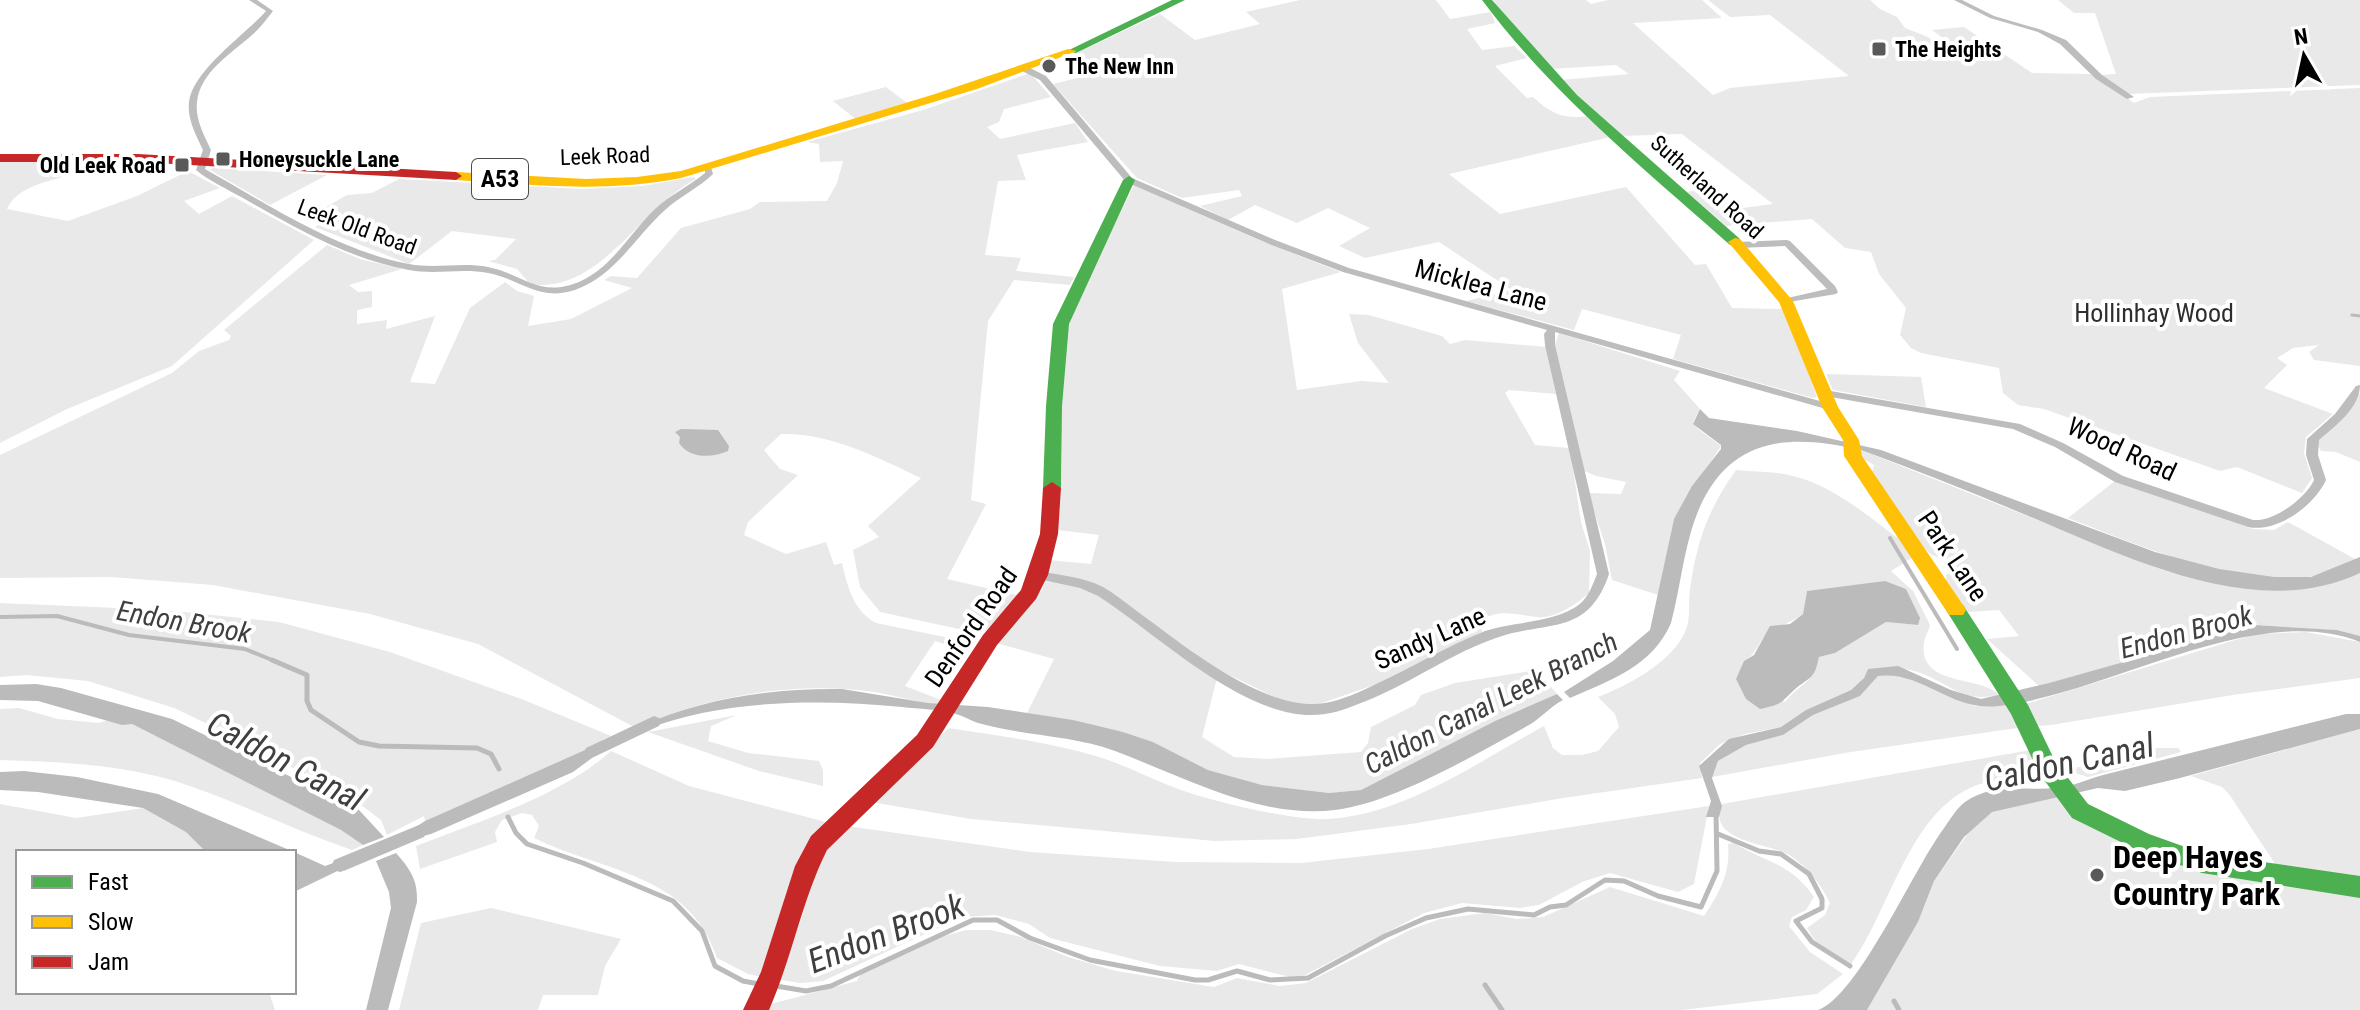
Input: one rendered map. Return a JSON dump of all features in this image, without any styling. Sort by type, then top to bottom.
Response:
[{"type":"main road","name":"Leek Road","points":[[0,158],[107,157],[601,184],[661,178],[708,169],[801,137],[926,103],[1025,69],[1180,0]]},
{"type":"main road","name":"Sutherland Road","points":[[1487,0],[1520,45],[1738,245],[1786,301],[1828,400],[1852,446]]},
{"type":"main road","name":"Denford Road","points":[[757,1008],[773,973],[807,866],[831,829],[925,741],[990,640],[1029,594],[1038,575],[1051,512],[1061,324],[1129,180]]},
{"type":"main road","name":"Park Lane","points":[[1852,446],[1960,613],[2024,719],[2053,776],[2072,800],[2094,820],[2202,863],[2360,887]]},
{"type":"street","points":[[202,162],[207,150],[199,137],[190,99],[199,79],[256,31],[270,11],[252,0]]},
{"type":"street","points":[[1957,0],[1992,17],[2040,31],[2063,42],[2099,77],[2130,97]]},
{"type":"street","points":[[1025,69],[1043,78],[1129,180]]},
{"type":"street","name":"Leek Old Road","points":[[202,162],[200,170],[276,215],[331,241],[406,267],[493,270],[533,290],[551,291],[587,282],[601,273],[663,207],[709,174],[708,169]]},
{"type":"street","name":"Micklea Lane","points":[[1129,180],[1272,242],[1346,270],[1828,400]]},
{"type":"street","points":[[1738,245],[1787,243],[1833,292],[1786,301]]},
{"type":"street","name":"Sandy Lane","points":[[1038,575],[1097,590],[1235,684],[1286,706],[1319,710],[1348,703],[1498,632],[1551,621],[1582,610],[1599,589],[1603,574],[1550,345],[1549,334],[1553,328]]},
{"type":"street","name":"Wood Road","points":[[1828,400],[2016,426],[2059,445],[2119,479],[2241,521],[2263,525],[2276,521],[2314,493],[2320,480],[2312,455],[2313,439],[2339,416],[2360,388]]},
{"type":"green space","points":[[1300,0],[1436,0],[1450,19],[1491,12],[1495,23],[1467,29],[1482,50],[1514,46],[1527,58],[1495,66],[1527,98],[1533,97],[1545,107],[1565,116],[1588,116],[1611,137],[1449,174],[1500,214],[1626,187],[1695,265],[1706,264],[1732,308],[1785,309],[1817,397],[1673,359],[1681,335],[1582,309],[1574,330],[1466,301],[1512,290],[1439,242],[1365,258],[1339,246],[1370,228],[1328,208],[1297,223],[1255,205],[1228,220],[1200,206],[1242,196],[1239,190],[1182,198],[1137,178],[1053,84],[1085,76],[1079,61],[1070,56],[1160,14],[1195,40],[1260,24],[1246,12]]},
{"type":"green space","name":"Hollinhay Wood","points":[[1493,0],[1586,0],[1591,4],[1608,0],[1702,0],[1722,18],[1633,23],[1713,95],[1730,88],[1849,76],[1770,15],[1730,17],[1708,0],[1870,0],[1897,17],[1905,28],[1928,37],[1939,46],[1951,44],[1932,30],[1964,27],[2032,73],[2093,74],[2134,103],[2150,97],[2360,88],[2360,366],[2314,360],[2309,352],[2319,345],[2293,348],[2277,358],[2287,365],[2264,388],[2333,414],[2306,437],[2304,453],[2312,478],[2302,493],[2237,467],[2220,471],[2044,409],[2018,405],[2003,393],[1999,368],[1921,353],[1911,348],[1900,335],[1906,308],[1879,274],[1871,252],[1845,248],[1812,219],[1726,226],[1687,192],[1710,188],[1735,209],[1773,204],[1682,134],[1620,136],[1561,80],[1629,74],[1616,65],[1550,69],[1512,27]]},
{"type":"green space","points":[[2058,0],[2360,0],[2360,85],[2128,94],[2100,75],[2116,74],[2095,13],[2074,13]]},
{"type":"green space","points":[[1030,73],[1051,97],[1004,109],[999,122],[987,127],[1000,139],[1075,123],[1088,142],[1017,155],[1026,180],[998,181],[985,255],[1021,258],[1016,271],[1074,277],[1070,285],[1014,280],[988,321],[971,500],[986,504],[947,579],[1021,596],[982,634],[880,612],[860,587],[853,550],[879,537],[868,526],[921,478],[853,448],[818,438],[781,434],[764,450],[780,469],[798,475],[748,522],[744,535],[786,554],[826,542],[834,565],[842,563],[853,598],[868,618],[876,623],[974,643],[969,652],[935,641],[905,686],[941,700],[939,705],[867,691],[780,690],[693,707],[639,727],[478,644],[370,614],[213,585],[111,577],[0,578],[0,455],[172,373],[199,351],[229,340],[231,336],[224,330],[327,245],[360,259],[402,269],[349,285],[358,292],[372,291],[372,307],[357,310],[357,324],[387,320],[386,329],[435,316],[410,382],[435,384],[470,308],[505,282],[517,291],[534,296],[528,326],[571,319],[632,288],[604,280],[611,276],[637,278],[681,228],[750,209],[760,202],[827,201],[837,183],[843,161],[820,162],[819,144],[807,142],[923,110]]},
{"type":"green space","points":[[886,87],[911,106],[857,120],[833,101]]},
{"type":"green space","points":[[98,161],[76,173],[24,191],[7,209],[68,221],[137,196],[188,171],[220,188],[184,201],[199,214],[232,196],[314,240],[172,366],[67,409],[0,443],[0,162]]},
{"type":"green space","points":[[210,170],[327,175],[270,205]]},
{"type":"green space","points":[[399,179],[582,189],[643,186],[696,179],[656,209],[598,263],[577,276],[555,284],[530,284],[517,269],[488,261],[495,260],[516,239],[452,231],[409,264],[315,227],[329,219],[319,211],[347,195],[372,193]]},
{"type":"green space","points":[[1134,185],[1261,241],[1341,272],[1282,289],[1297,390],[1361,381],[1389,383],[1358,343],[1349,314],[1369,315],[1442,336],[1450,344],[1465,340],[1547,347],[1556,394],[1509,390],[1505,393],[1535,445],[1570,448],[1581,522],[1590,551],[1589,593],[1551,616],[1502,613],[1489,616],[1481,620],[1482,632],[1377,684],[1316,705],[1287,703],[1217,669],[1132,609],[1048,575],[1048,560],[1091,564],[1099,535],[1057,530],[1062,475],[1063,363],[1073,308]]},
{"type":"green space","points":[[1559,333],[1680,371],[1674,380],[1700,409],[1693,422],[1721,446],[1674,519],[1658,595],[1612,580],[1605,544],[1588,493],[1621,494],[1626,482],[1582,470],[1554,348]]},
{"type":"green space","points":[[1826,374],[1921,377],[1926,407],[1833,390]]},
{"type":"green space","points":[[2360,393],[2360,462],[2336,452],[2321,451],[2316,441],[2342,418]]},
{"type":"green space","points":[[1861,450],[2163,570],[2187,576],[2237,587],[2287,590],[2336,582],[2360,573],[2360,636],[2337,630],[2255,625],[2039,686],[1987,639],[2019,636],[1999,610],[1968,612],[1946,583],[1946,575],[1955,570],[1952,562],[1925,549],[1869,471],[1873,470],[1874,465],[1860,457]]},
{"type":"green space","points":[[1736,470],[1772,472],[1807,480],[1834,493],[1896,537],[1903,537],[1912,558],[1891,571],[1913,591],[1930,625],[1924,642],[1925,657],[1930,667],[1940,674],[1991,689],[1999,695],[1964,694],[1909,670],[1868,669],[1864,678],[1851,690],[1806,710],[1781,727],[1745,734],[1720,744],[1700,763],[1702,778],[1297,839],[1215,841],[971,819],[871,802],[949,728],[1081,752],[1198,795],[1255,810],[1313,819],[1355,816],[1412,797],[1544,726],[1553,748],[1562,755],[1598,751],[1619,727],[1615,714],[1598,697],[1635,680],[1659,663],[1670,654],[1685,632],[1700,541],[1726,484]],"holes":[[[1844,588],[1918,625],[1886,622],[1835,653],[1819,657],[1814,673],[1785,702],[1744,661],[1767,635],[1803,614],[1807,591]]]},
{"type":"green space","points":[[2115,481],[2253,529],[2274,530],[2288,522],[2355,559],[2314,576],[2286,579],[2255,576],[2189,562],[2068,518]]},
{"type":"green space","points":[[1045,581],[1082,588],[1099,596],[1217,678],[1202,737],[1234,757],[1268,759],[1361,752],[1368,743],[1371,727],[1415,705],[1421,695],[1455,683],[1537,670],[1557,694],[1495,721],[1361,790],[1329,793],[1262,785],[1208,770],[1153,742],[1123,732],[1027,713],[1054,659],[996,643],[1042,590]]},
{"type":"green space","points":[[0,603],[164,610],[279,622],[390,652],[524,700],[611,736],[425,821],[424,816],[387,835],[381,820],[357,802],[174,708],[88,681],[27,675],[0,677]]},
{"type":"green space","points":[[2306,632],[2360,642],[2360,678],[2051,725],[2036,726],[2022,705],[2258,634]]},
{"type":"green space","points":[[1902,674],[1975,706],[2011,704],[2024,727],[1851,752],[1712,777],[1718,761],[1746,745],[1783,735],[1813,715],[1860,696],[1878,676]]},
{"type":"green space","points":[[19,708],[58,719],[99,723],[110,719],[132,724],[341,830],[363,845],[352,850],[197,789],[153,775],[88,765],[0,760],[0,709]]},
{"type":"green space","points":[[737,715],[711,726],[708,741],[748,753],[819,761],[823,770],[823,786],[759,771],[648,732]]},
{"type":"green space","name":"Deep Hayes Country Park","points":[[2360,729],[2360,1010],[1867,1010],[1918,922],[1934,881],[1974,825],[1992,812],[2061,795],[2203,866],[2279,870],[2229,794],[2222,787],[2191,776]]},
{"type":"green space","points":[[2152,748],[2178,748],[2181,752],[2088,777],[2065,770],[2132,756]]},
{"type":"green space","points":[[2031,750],[2032,760],[2026,765],[2033,774],[2041,774],[2049,783],[2000,780],[1970,788],[1946,804],[1926,826],[1909,853],[1851,964],[1817,944],[1807,928],[1825,915],[1830,903],[1809,871],[1791,856],[1731,834],[1723,827],[1719,817],[1722,804]]},
{"type":"green space","points":[[611,751],[689,786],[830,823],[766,978],[748,974],[717,958],[704,930],[686,908],[665,892],[615,868],[534,838],[539,826],[532,815],[522,813],[502,820],[495,832],[497,842],[420,869],[416,846],[544,794],[591,767]]},
{"type":"green space","points":[[0,804],[76,818],[143,808],[187,832],[204,850],[16,850],[16,994],[270,994],[275,1010],[0,1010]]},
{"type":"green space","points":[[1709,806],[1694,884],[1678,892],[1610,873],[1582,882],[1539,905],[1520,908],[1462,903],[1424,913],[1305,975],[1290,977],[1239,964],[1217,971],[1160,966],[1050,938],[1029,924],[995,915],[962,917],[823,981],[800,983],[777,979],[802,917],[813,873],[826,847],[847,826],[1030,852],[1175,862],[1301,863],[1428,849]]},
{"type":"green space","points":[[1734,843],[1787,870],[1814,897],[1806,910],[1792,917],[1789,926],[1810,952],[1843,974],[1817,994],[1682,1010],[768,1010],[771,1004],[857,981],[860,975],[874,966],[937,938],[966,930],[990,930],[1021,937],[1068,957],[1116,971],[1214,987],[1237,978],[1280,986],[1306,983],[1412,929],[1440,919],[1485,913],[1517,919],[1543,917],[1610,887],[1704,916],[1723,882],[1728,864],[1728,844]]},
{"type":"green space","points":[[491,908],[621,939],[605,966],[598,995],[543,995],[538,1010],[399,1010],[421,923]]},
{"type":"shaded area","points":[[1700,409],[1709,418],[1797,431],[1881,450],[2155,552],[2219,569],[2274,577],[2311,577],[2360,557],[2360,573],[2319,587],[2277,591],[2190,578],[2104,548],[1861,450],[1811,442],[1788,442],[1746,454],[1728,466],[1712,485],[1699,509],[1690,536],[1671,623],[1653,651],[1628,670],[1570,698],[1564,692],[1613,661],[1650,630],[1674,519],[1692,486],[1721,449],[1721,445],[1693,424]]},
{"type":"shaded area","points":[[681,429],[718,430],[729,446],[728,451],[708,456],[689,452],[679,443],[680,437],[675,432]]},
{"type":"shaded area","points":[[1885,581],[1906,589],[1920,618],[1918,625],[1886,622],[1835,653],[1819,657],[1810,678],[1776,705],[1760,709],[1746,699],[1736,679],[1744,661],[1754,655],[1770,626],[1790,624],[1803,614],[1807,591]]},
{"type":"shaded area","points":[[2255,625],[2337,630],[2360,636],[2360,642],[2319,632],[2275,633],[2228,641],[2042,698],[1999,706],[1966,703],[1909,679],[1878,676],[1860,696],[1813,715],[1783,735],[1746,745],[1718,761],[1712,778],[1722,806],[1719,817],[1706,817],[1711,801],[1699,766],[1729,739],[1781,727],[1806,710],[1851,690],[1864,678],[1868,669],[1898,666],[1951,690],[1981,699]]},
{"type":"shaded area","points":[[36,684],[172,719],[359,810],[384,837],[363,845],[341,830],[132,724],[122,725],[38,701],[0,700],[0,685]]},
{"type":"shaded area","points":[[842,689],[928,703],[988,707],[1073,720],[1153,742],[1208,770],[1262,785],[1329,793],[1361,790],[1495,721],[1557,694],[1563,700],[1529,725],[1408,788],[1358,806],[1307,811],[1278,808],[1222,794],[1099,746],[995,727],[936,710],[871,704],[772,704],[706,712],[644,730],[639,727],[688,709],[738,697],[790,690]]},
{"type":"shaded area","points":[[2346,714],[2360,714],[2360,729],[2125,791],[2098,788],[1992,812],[1964,837],[1934,881],[1918,922],[1867,1010],[1818,1010],[1850,982],[1867,958],[1930,849],[1965,802],[1998,790],[2068,786]]},
{"type":"shaded area","points":[[603,742],[607,747],[573,772],[431,834],[407,840],[405,834],[425,821]]},
{"type":"shaded area","points":[[24,771],[77,777],[158,794],[289,850],[204,850],[186,832],[143,808],[38,792],[0,790],[0,772]]},
{"type":"shaded area","points":[[296,853],[325,866],[353,856],[354,863],[296,891]]},
{"type":"shaded area","points":[[396,853],[412,875],[417,902],[388,1010],[366,1010],[391,908],[389,892],[376,861]]},
{"type":"waterway","points":[[2352,315],[2360,316]]},
{"type":"waterway","points":[[1890,538],[1957,649]]},
{"type":"waterway","name":"Endon Brook","points":[[0,617],[57,616],[129,635],[245,649],[277,662]]},
{"type":"waterway","name":"Endon Brook","points":[[272,660],[307,675],[307,701],[311,710],[359,742],[379,746],[477,748],[491,754],[499,769]]},
{"type":"waterway","points":[[591,752],[654,722]]},
{"type":"waterway","name":"Endon Brook","points":[[776,986],[806,991],[831,986],[973,920],[997,920],[1030,938],[1090,960],[1195,980],[1208,980],[1237,971],[1270,980],[1308,978],[1385,936],[1426,918],[1468,909],[1534,915],[1550,907],[1566,905],[1605,880],[1624,881],[1658,896],[1701,907],[1717,871],[1716,812]]},
{"type":"waterway","name":"Endon Brook","points":[[508,817],[516,833],[527,844],[583,863],[673,901],[702,931],[715,966],[743,981],[759,984]]},
{"type":"waterway","name":"Caldon Canal Leek Branch","points":[[340,865],[419,832]]},
{"type":"waterway","points":[[1718,834],[1759,851],[1781,854],[1809,874],[1822,899],[1822,908],[1796,921],[1812,942],[1850,966]]},
{"type":"waterway","points":[[1485,985],[1502,1010]]},
{"type":"waterway","points":[[1894,1001],[1899,1010]]},
{"type":"traffic: fast","points":[[1072,51],[1180,0]]},
{"type":"traffic: fast","points":[[1487,0],[1542,66],[1573,97],[1735,242]]},
{"type":"traffic: fast","points":[[1052,488],[1054,406],[1061,324],[1129,180]]},
{"type":"traffic: fast","points":[[1956,610],[2020,711],[2047,767],[2080,811],[2141,841],[2202,863],[2360,887]]},
{"type":"traffic: slow","points":[[456,176],[586,183],[663,178],[717,165],[786,141],[939,97],[1072,51]]},
{"type":"traffic: slow","points":[[1735,242],[1786,301],[1830,407],[1851,440],[1853,456],[1956,610]]},
{"type":"traffic: jam","points":[[0,158],[138,158],[456,176]]},
{"type":"traffic: jam","points":[[756,1010],[773,973],[807,866],[819,843],[925,741],[990,640],[1029,594],[1038,575],[1049,534],[1052,488]]},
{"type":"place","name":"The Heights","points":[[1879,49]]},
{"type":"place","name":"The New Inn","points":[[1049,66]]},
{"type":"place","name":"Honeysuckle Lane","points":[[223,159]]},
{"type":"place","name":"Old Leek Road","points":[[182,165]]},
{"type":"place","name":"Deep Hayes Country Park","points":[[2097,875]]},
{"type":"water label","name":"Caldon Canal","points":[[286,761]]},
{"type":"water label","name":"Caldon Canal","points":[[2069,762]]}]
